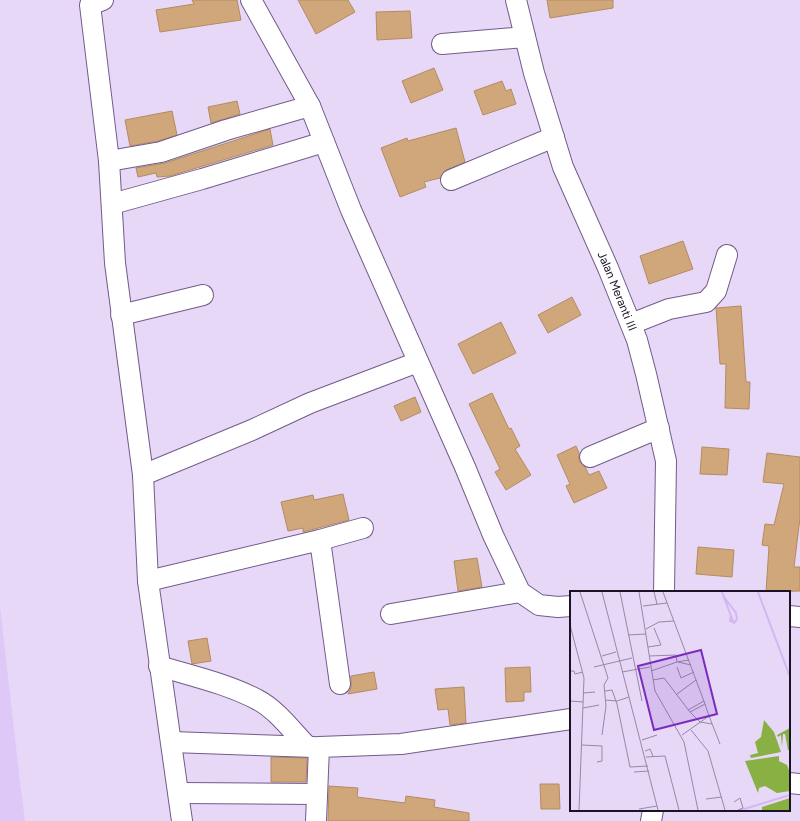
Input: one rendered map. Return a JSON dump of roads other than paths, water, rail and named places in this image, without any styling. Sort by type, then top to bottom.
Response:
[{"type":"street","points":[[251,0],[310,106],[350,210],[465,467],[493,535],[520,592],[539,605],[558,607],[570,606]]},
{"type":"street","name":"Jalan Meranti III","points":[[516,0],[534,73],[563,167],[637,340],[666,461],[664,591]]},
{"type":"street","points":[[94,2],[109,160],[115,264],[143,476],[148,581],[182,821]]},
{"type":"street","points":[[442,44],[525,37]]},
{"type":"street","points":[[109,160],[161,152],[226,130],[310,106]]},
{"type":"street","points":[[451,180],[554,137]]},
{"type":"street","points":[[112,204],[202,179],[324,142]]},
{"type":"street","points":[[631,324],[669,309],[706,302],[716,292],[727,255]]},
{"type":"street","points":[[121,315],[203,295]]},
{"type":"street","points":[[143,476],[252,430],[310,403],[418,362]]},
{"type":"street","points":[[590,457],[659,428]]},
{"type":"street","points":[[148,581],[320,540],[363,528]]},
{"type":"street","points":[[320,540],[340,684]]},
{"type":"street","points":[[391,614],[520,592]]},
{"type":"street","points":[[790,616],[800,617]]},
{"type":"street","points":[[159,666],[209,682],[259,701],[313,747],[316,821]]},
{"type":"street","points":[[172,742],[313,747],[402,744],[570,719]]},
{"type":"street","points":[[790,783],[800,784]]},
{"type":"street","points":[[179,793],[316,794]]},
{"type":"street","points":[[651,821],[653,811]]}]
